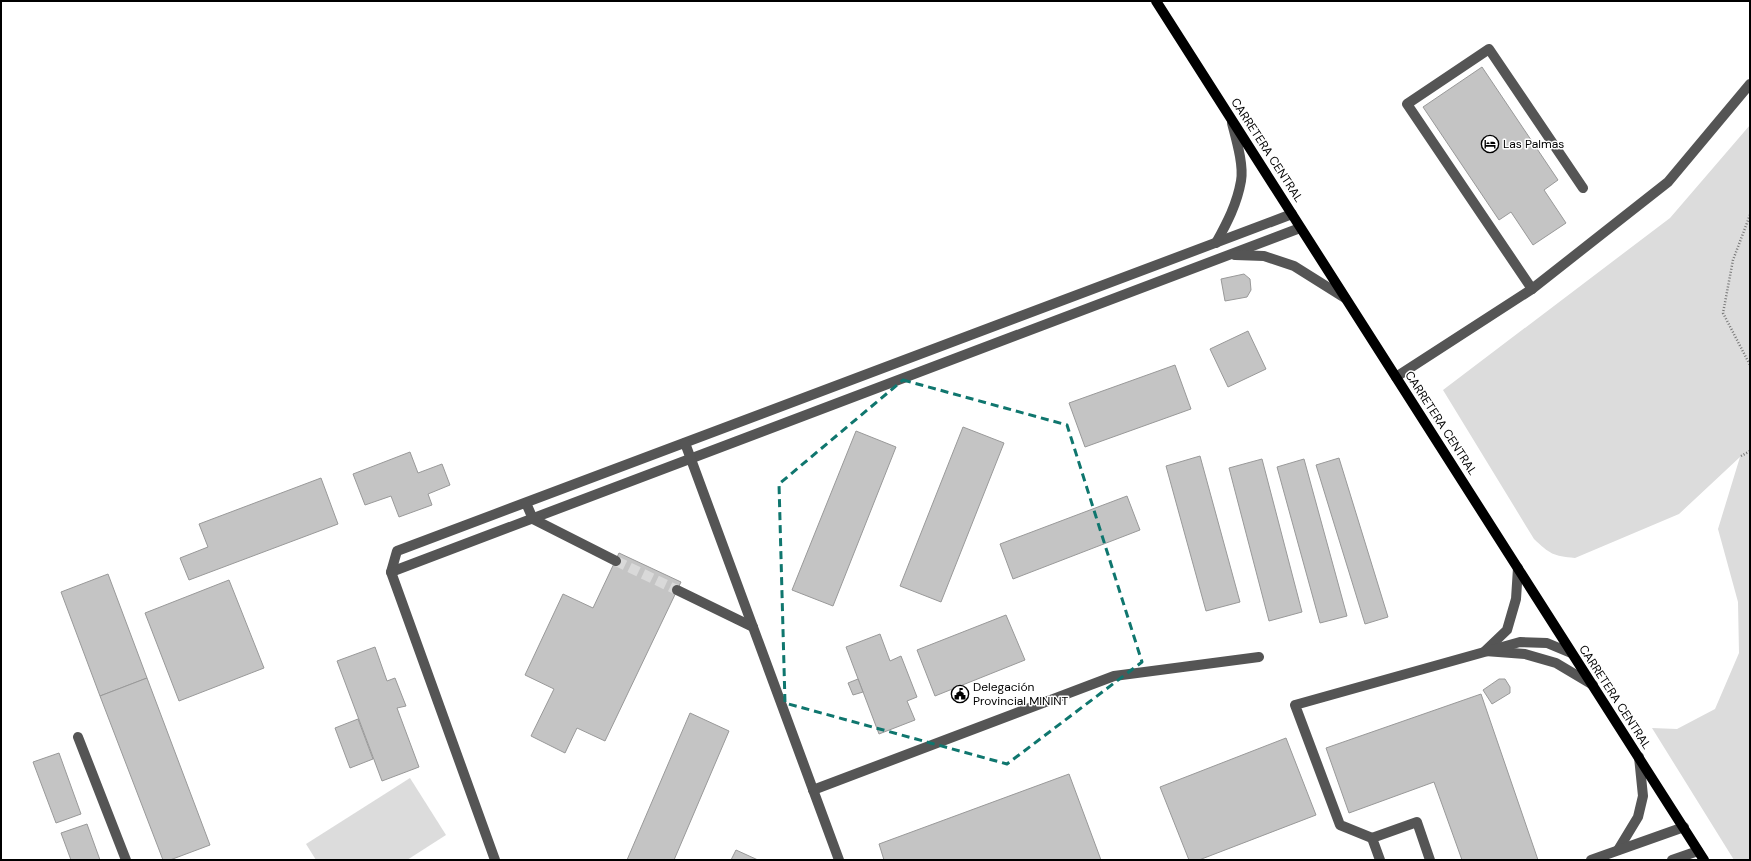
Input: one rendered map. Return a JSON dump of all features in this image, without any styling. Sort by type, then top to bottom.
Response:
[{"type":"main road","name":"CARRETERA CENTRAL","points":[[1156,1],[1704,860]]},
{"type":"street","points":[[1532,289],[1407,104],[1489,49],[1583,188]]},
{"type":"street","points":[[1396,377],[1532,289],[1668,182],[1750,84]]},
{"type":"street","points":[[1216,243],[1232,215],[1241,180],[1238,146],[1231,119]]},
{"type":"street","points":[[495,860],[391,572],[397,551],[1292,214]]},
{"type":"street","points":[[391,572],[1300,228]]},
{"type":"street","points":[[1229,255],[1264,256],[1294,266],[1345,298]]},
{"type":"street","points":[[685,443],[839,860]]},
{"type":"street","points":[[526,502],[533,519],[616,561]]},
{"type":"street","points":[[1485,651],[1507,630],[1516,599],[1518,568]]},
{"type":"street","points":[[677,590],[753,628]]},
{"type":"street","points":[[1430,860],[1417,822],[1372,838],[1340,825],[1295,705],[1520,642],[1547,643],[1571,653]]},
{"type":"street","points":[[1485,651],[1525,654],[1556,663],[1592,685]]},
{"type":"street","points":[[813,790],[1114,676],[1259,657]]},
{"type":"street","points":[[78,737],[126,860]]},
{"type":"street","points":[[1618,850],[1638,817],[1643,796],[1639,757]]},
{"type":"street","points":[[1592,860],[1684,827]]},
{"type":"street","points":[[1372,838],[1380,860]]},
{"type":"street","points":[[1672,860],[1698,850]]},
{"type":"path","points":[[1750,215],[1733,260],[1724,313],[1750,365]]},
{"type":"path","points":[[1740,456],[1750,451]]},
{"type":"highlighted area","points":[[903,380],[1067,425],[1142,662],[1007,764],[785,703],[779,484]]},
{"type":"shaded area","points":[[1750,125],[1750,860],[1734,860],[1652,728],[1677,729],[1715,709],[1739,653],[1738,602],[1718,529],[1740,457],[1679,514],[1575,558],[1557,555],[1548,551],[1534,539],[1443,390],[1670,218]]},
{"type":"shaded area","points":[[410,778],[446,835],[407,860],[316,860],[306,844]]},
{"type":"building","name":"Las Palmas","points":[[1482,67],[1558,180],[1544,190],[1566,223],[1533,245],[1511,212],[1499,220],[1423,107]]},
{"type":"building","points":[[1244,274],[1250,279],[1251,290],[1247,297],[1225,301],[1221,279]]},
{"type":"building","points":[[1248,331],[1266,369],[1228,387],[1210,349]]},
{"type":"building","points":[[1175,365],[1191,409],[1085,447],[1069,403]]},
{"type":"building","points":[[963,427],[1004,443],[941,602],[900,586]]},
{"type":"building","points":[[856,431],[896,447],[833,606],[792,590]]},
{"type":"building","points":[[410,452],[418,473],[442,464],[450,485],[428,494],[432,505],[399,517],[391,496],[365,505],[353,474]]},
{"type":"building","points":[[1200,456],[1240,602],[1206,611],[1166,466]]},
{"type":"building","points":[[1339,458],[1388,617],[1365,624],[1316,465]]},
{"type":"building","points":[[1262,459],[1302,612],[1269,621],[1229,468]]},
{"type":"building","points":[[1304,459],[1347,616],[1320,623],[1277,467]]},
{"type":"building","points":[[321,478],[338,524],[189,580],[180,558],[208,547],[199,524]]},
{"type":"building","points":[[1127,496],[1140,530],[1013,579],[1000,544]]},
{"type":"building","points":[[619,553],[681,582],[605,741],[577,728],[565,753],[531,736],[554,689],[525,675],[563,594],[593,608]]},
{"type":"building","points":[[108,574],[147,678],[100,696],[61,592]]},
{"type":"building","points":[[229,580],[264,668],[179,701],[145,613]]},
{"type":"building","points":[[1006,615],[1025,660],[935,696],[917,650]]},
{"type":"building","points":[[880,634],[890,661],[901,656],[917,697],[907,701],[915,720],[879,734],[846,647]]},
{"type":"building","points":[[375,647],[387,681],[395,678],[406,706],[397,708],[419,767],[382,781],[337,661]]},
{"type":"building","points":[[147,678],[210,845],[170,860],[163,860],[100,696]]},
{"type":"building","points":[[858,679],[863,692],[853,695],[848,683]]},
{"type":"building","points":[[1499,679],[1505,679],[1510,687],[1510,693],[1492,704],[1483,690]]},
{"type":"building","points":[[1481,694],[1538,860],[1462,860],[1434,782],[1349,813],[1326,748]]},
{"type":"building","points":[[690,713],[729,731],[674,860],[627,860]]},
{"type":"building","points":[[358,719],[373,759],[350,768],[335,728]]},
{"type":"building","points":[[1286,738],[1316,815],[1199,860],[1189,860],[1160,787]]},
{"type":"building","points":[[59,753],[81,814],[56,823],[33,762]]},
{"type":"building","points":[[1069,774],[1101,860],[884,860],[879,844]]},
{"type":"building","points":[[87,824],[100,860],[71,860],[61,833]]},
{"type":"building","points":[[736,850],[758,860],[731,860]]},
{"type":"tunnel","points":[[616,561],[677,590]]},
{"type":"place","name":"Las Palmas","points":[[1490,144]]},
{"type":"place","name":"Delegación Provincial MININT","points":[[960,694]]}]
